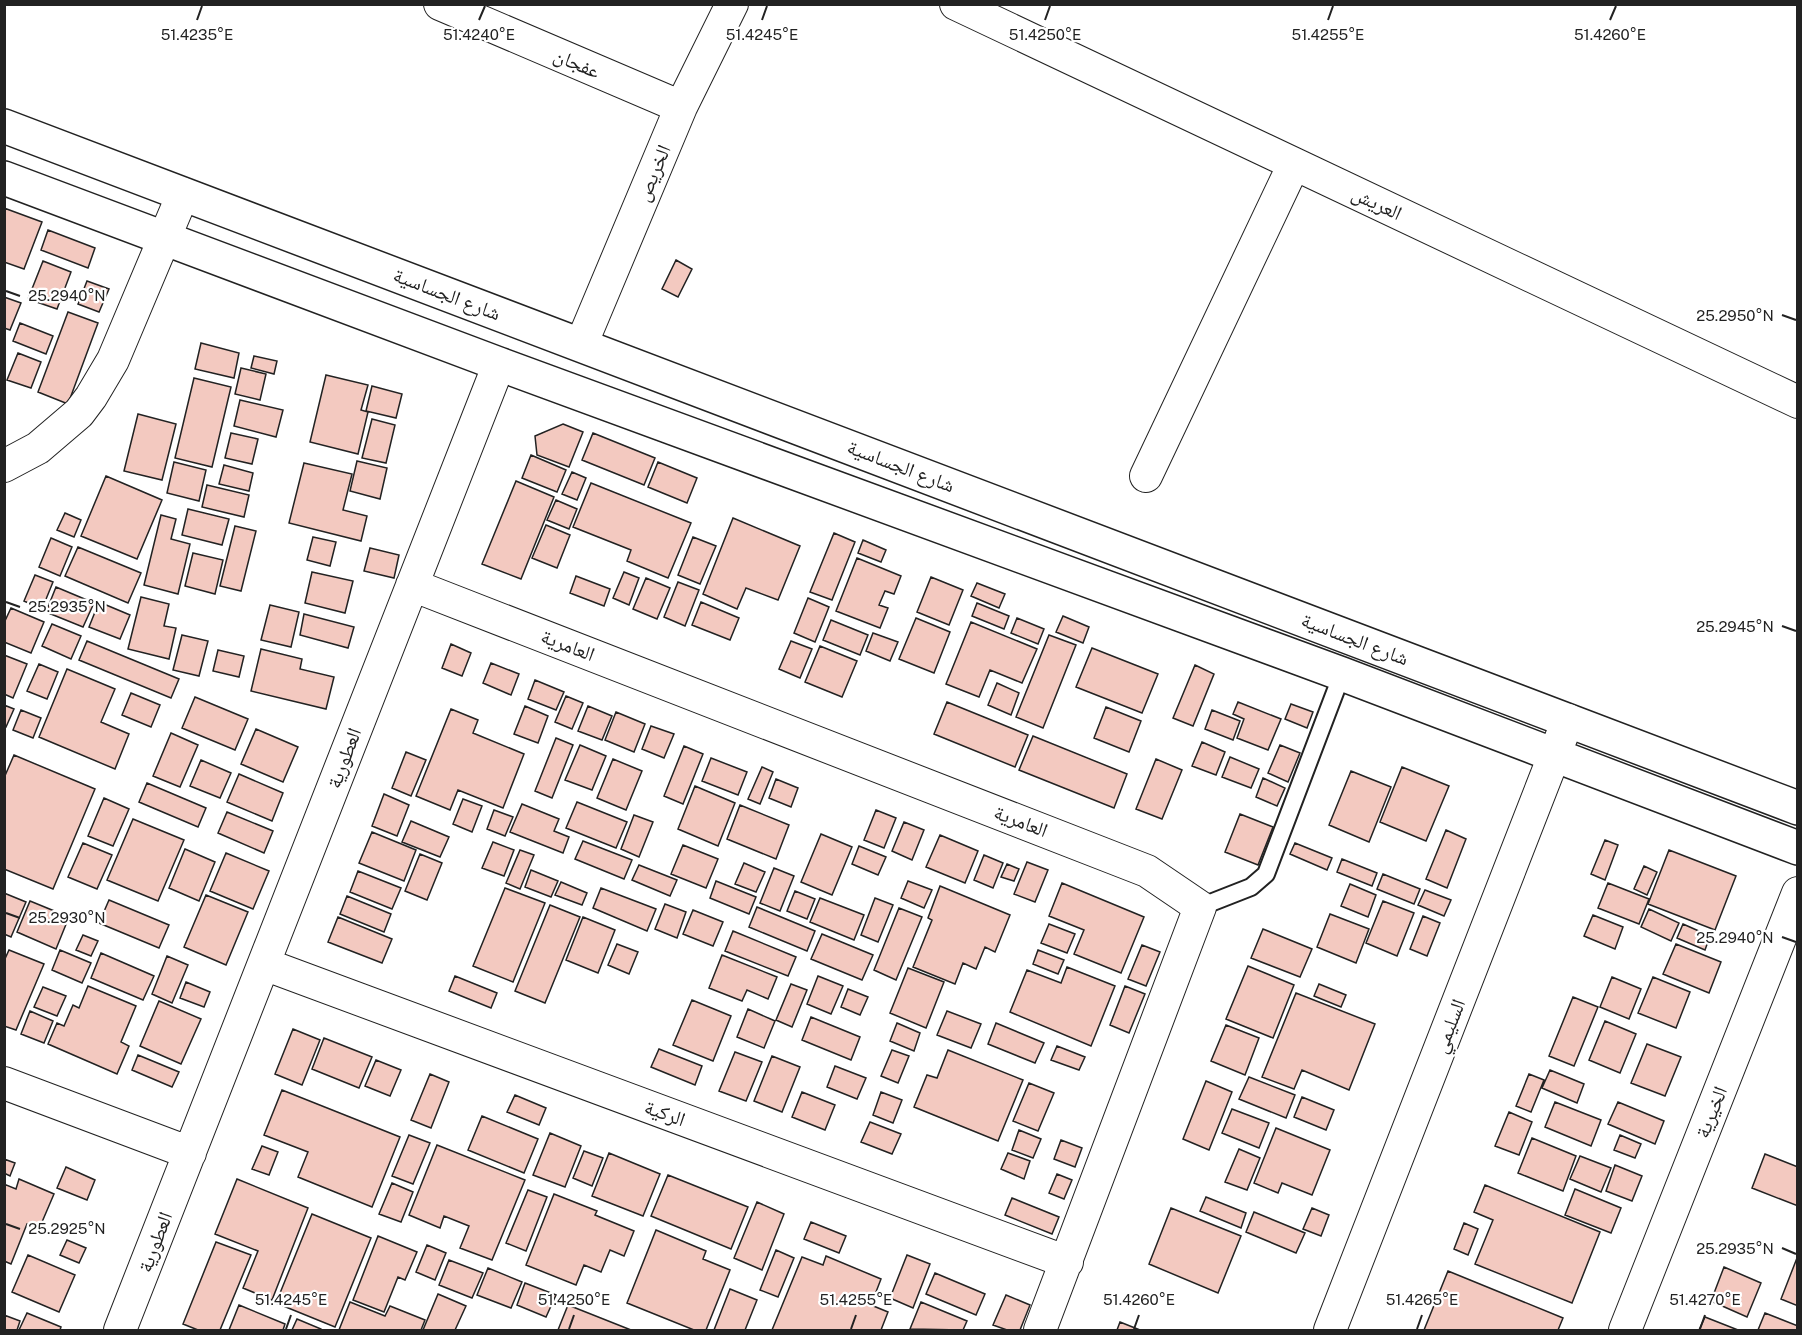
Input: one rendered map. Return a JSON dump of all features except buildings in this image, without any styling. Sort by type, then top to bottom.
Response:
[{"type":"street","name":"عفجان","points":[[440,4],[681,107]]},
{"type":"street","name":"الخريص","points":[[581,345],[681,107],[732,4]]},
{"type":"street","name":"العريش","points":[[956,4],[1797,402]]},
{"type":"street","name":"شارع الجساسية","points":[[4,126],[1797,808]]},
{"type":"street","points":[[1146,476],[1294,164]]},
{"type":"street","name":"شارع الجساسية","points":[[4,178],[164,240],[1342,674],[1797,848]]},
{"type":"street","points":[[4,466],[39,448],[79,413],[91,397],[113,360],[183,194]]},
{"type":"street","name":"العطورية","points":[[120,1330],[500,364]]},
{"type":"street","name":"العامرية","points":[[412,585],[1147,871],[1200,907]]},
{"type":"street","name":"السليمي","points":[[1330,1330],[1568,720]]},
{"type":"street","name":"الخيرية","points":[[1625,1330],[1797,893]]},
{"type":"street","points":[[1040,1330],[1200,907]]},
{"type":"street","name":"الركية","points":[[264,964],[1067,1262]]},
{"type":"street","points":[[4,1083],[190,1153]]},
{"type":"lane","points":[[1200,907],[1251,887],[1266,874],[1342,674]]}]
